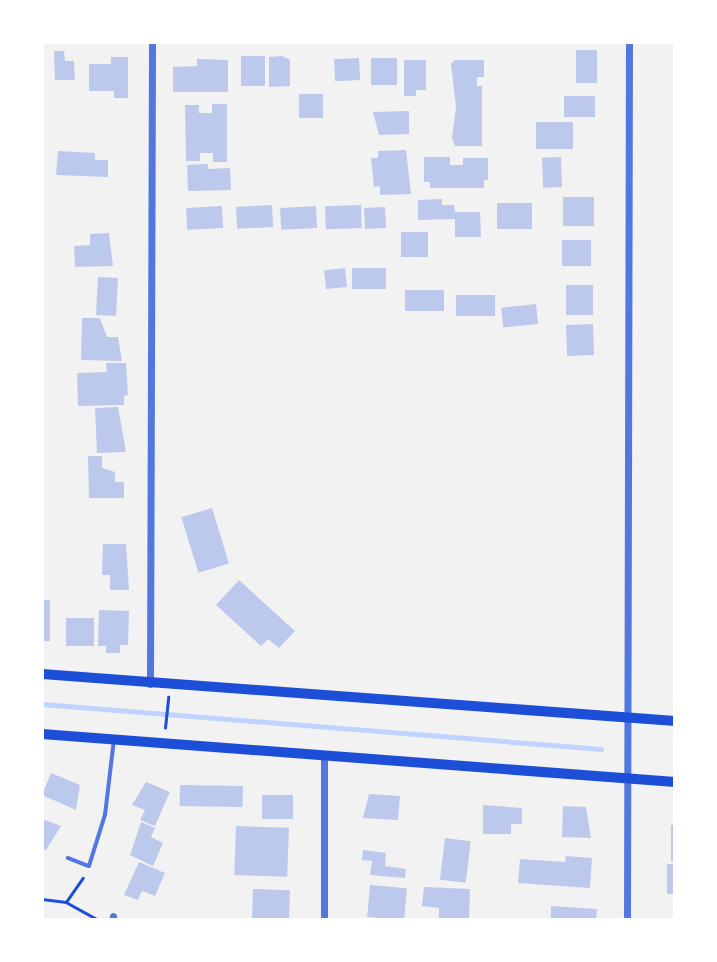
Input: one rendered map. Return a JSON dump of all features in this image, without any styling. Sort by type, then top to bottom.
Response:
[{"type":"main road","points":[[42,674],[675,721]]},
{"type":"main road","points":[[42,734],[324,758],[675,782]]},
{"type":"street","points":[[150,684],[152,42]]},
{"type":"street","points":[[627,920],[629,42]]},
{"type":"street","points":[[324,758],[324,920]]},
{"type":"lane","points":[[68,858],[89,866],[105,816],[114,739]]},
{"type":"path","points":[[168,722],[170,706]]},
{"type":"path","points":[[66,902],[83,878]]},
{"type":"path","points":[[42,899],[66,902],[98,920]]},
{"type":"building","points":[[576,50],[597,50],[597,83],[576,83]]},
{"type":"building","points":[[54,51],[64,51],[65,61],[74,61],[75,80],[55,80]]},
{"type":"building","points":[[241,56],[265,56],[265,86],[241,86]]},
{"type":"building","points":[[282,56],[290,60],[290,86],[269,87],[269,57]]},
{"type":"building","points":[[111,57],[128,57],[128,98],[114,98],[114,91],[89,91],[89,64],[111,64]]},
{"type":"building","points":[[359,58],[360,80],[335,81],[334,59]]},
{"type":"building","points":[[371,58],[397,58],[397,85],[371,85]]},
{"type":"building","points":[[197,59],[228,60],[228,92],[173,92],[173,67],[197,66]]},
{"type":"building","points":[[404,60],[426,60],[426,90],[416,90],[416,96],[404,96]]},
{"type":"building","points":[[455,60],[484,60],[484,77],[477,77],[477,86],[482,86],[482,146],[455,146],[452,138],[456,107],[451,64]]},
{"type":"building","points":[[299,94],[323,94],[323,118],[299,118]]},
{"type":"building","points":[[564,96],[595,96],[595,117],[564,117]]},
{"type":"building","points":[[212,104],[227,104],[227,162],[213,162],[213,153],[200,153],[200,161],[186,161],[185,105],[199,105],[199,113],[212,113]]},
{"type":"building","points":[[409,111],[409,134],[379,135],[373,112]]},
{"type":"building","points":[[536,122],[573,122],[573,149],[536,149]]},
{"type":"building","points":[[406,150],[411,194],[380,195],[380,186],[374,187],[371,158],[378,158],[378,151]]},
{"type":"building","points":[[58,151],[95,153],[95,160],[108,160],[108,177],[56,175]]},
{"type":"building","points":[[424,157],[450,157],[450,165],[463,165],[463,158],[488,158],[488,180],[484,180],[484,188],[430,188],[430,182],[424,182]]},
{"type":"building","points":[[561,157],[562,187],[543,188],[542,158]]},
{"type":"building","points":[[208,164],[208,169],[230,168],[231,190],[188,191],[187,165]]},
{"type":"building","points":[[563,197],[594,197],[594,226],[563,226]]},
{"type":"building","points":[[442,199],[442,205],[454,205],[455,212],[480,212],[481,237],[455,237],[455,219],[418,220],[418,200]]},
{"type":"building","points":[[497,203],[532,203],[532,229],[497,229]]},
{"type":"building","points":[[272,205],[273,227],[237,229],[236,207]]},
{"type":"building","points":[[361,205],[362,228],[326,229],[325,206]]},
{"type":"building","points":[[222,206],[223,228],[187,230],[186,208]]},
{"type":"building","points":[[316,206],[317,228],[281,230],[280,208]]},
{"type":"building","points":[[385,207],[386,228],[365,229],[364,208]]},
{"type":"building","points":[[401,232],[428,232],[428,257],[401,257]]},
{"type":"building","points":[[109,233],[113,266],[75,267],[74,246],[90,245],[90,234]]},
{"type":"building","points":[[562,240],[591,240],[591,266],[562,266]]},
{"type":"building","points":[[345,268],[347,287],[326,289],[324,270]]},
{"type":"building","points":[[352,268],[386,268],[386,289],[352,289]]},
{"type":"building","points":[[98,277],[118,278],[116,316],[96,315]]},
{"type":"building","points":[[566,285],[593,285],[593,315],[566,315]]},
{"type":"building","points":[[405,290],[444,290],[444,311],[405,311]]},
{"type":"building","points":[[456,295],[495,295],[495,316],[456,316]]},
{"type":"building","points":[[536,304],[538,324],[503,328],[501,308]]},
{"type":"building","points":[[82,318],[100,318],[107,337],[118,337],[122,361],[81,360]]},
{"type":"building","points":[[593,324],[594,355],[567,356],[566,325]]},
{"type":"building","points":[[106,363],[126,363],[128,395],[124,396],[124,405],[78,406],[77,373],[107,372]]},
{"type":"building","points":[[118,407],[126,452],[97,453],[95,408]]},
{"type":"building","points":[[88,456],[102,456],[102,468],[115,472],[115,482],[124,482],[124,498],[89,498]]},
{"type":"building","points":[[212,508],[229,563],[198,573],[181,517]]},
{"type":"building","points":[[103,544],[126,544],[129,590],[110,590],[110,575],[102,575]]},
{"type":"building","points":[[239,580],[295,631],[279,648],[268,639],[261,646],[216,605]]},
{"type":"building","points":[[42,600],[50,600],[50,641],[42,641]]},
{"type":"building","points":[[99,610],[129,611],[128,645],[120,645],[120,653],[106,653],[106,646],[98,646]]},
{"type":"building","points":[[66,618],[94,618],[94,646],[66,646]]},
{"type":"building","points":[[51,773],[80,785],[76,810],[42,795]]},
{"type":"building","points":[[146,782],[170,792],[155,826],[140,820],[145,810],[132,805]]},
{"type":"building","points":[[180,785],[243,786],[243,807],[180,806]]},
{"type":"building","points":[[369,794],[400,796],[398,820],[363,818]]},
{"type":"building","points":[[262,795],[293,795],[293,819],[262,819]]},
{"type":"building","points":[[483,805],[522,808],[522,824],[511,824],[511,834],[483,834]]},
{"type":"building","points":[[563,806],[586,807],[591,838],[562,837]]},
{"type":"building","points":[[42,819],[61,826],[46,850],[42,849]]},
{"type":"building","points":[[141,822],[155,828],[151,837],[163,843],[153,866],[130,855]]},
{"type":"building","points":[[671,825],[675,825],[675,861],[671,861]]},
{"type":"building","points":[[236,826],[289,828],[287,877],[234,875]]},
{"type":"building","points":[[445,838],[471,841],[466,883],[440,880]]},
{"type":"building","points":[[363,850],[386,853],[385,866],[406,869],[405,878],[370,875],[372,861],[362,860]]},
{"type":"building","points":[[566,856],[592,858],[590,888],[518,883],[520,859],[565,862]]},
{"type":"building","points":[[139,862],[165,873],[155,896],[142,891],[138,900],[124,895]]},
{"type":"building","points":[[667,864],[675,864],[675,894],[667,894]]},
{"type":"building","points":[[370,885],[407,888],[404,920],[367,917]]},
{"type":"building","points":[[424,887],[470,889],[469,920],[439,920],[439,908],[422,906]]},
{"type":"building","points":[[253,889],[290,890],[289,919],[252,918]]},
{"type":"building","points":[[551,906],[597,909],[596,920],[551,920]]},
{"type":"waterway","points":[[42,704],[601,749]]}]
